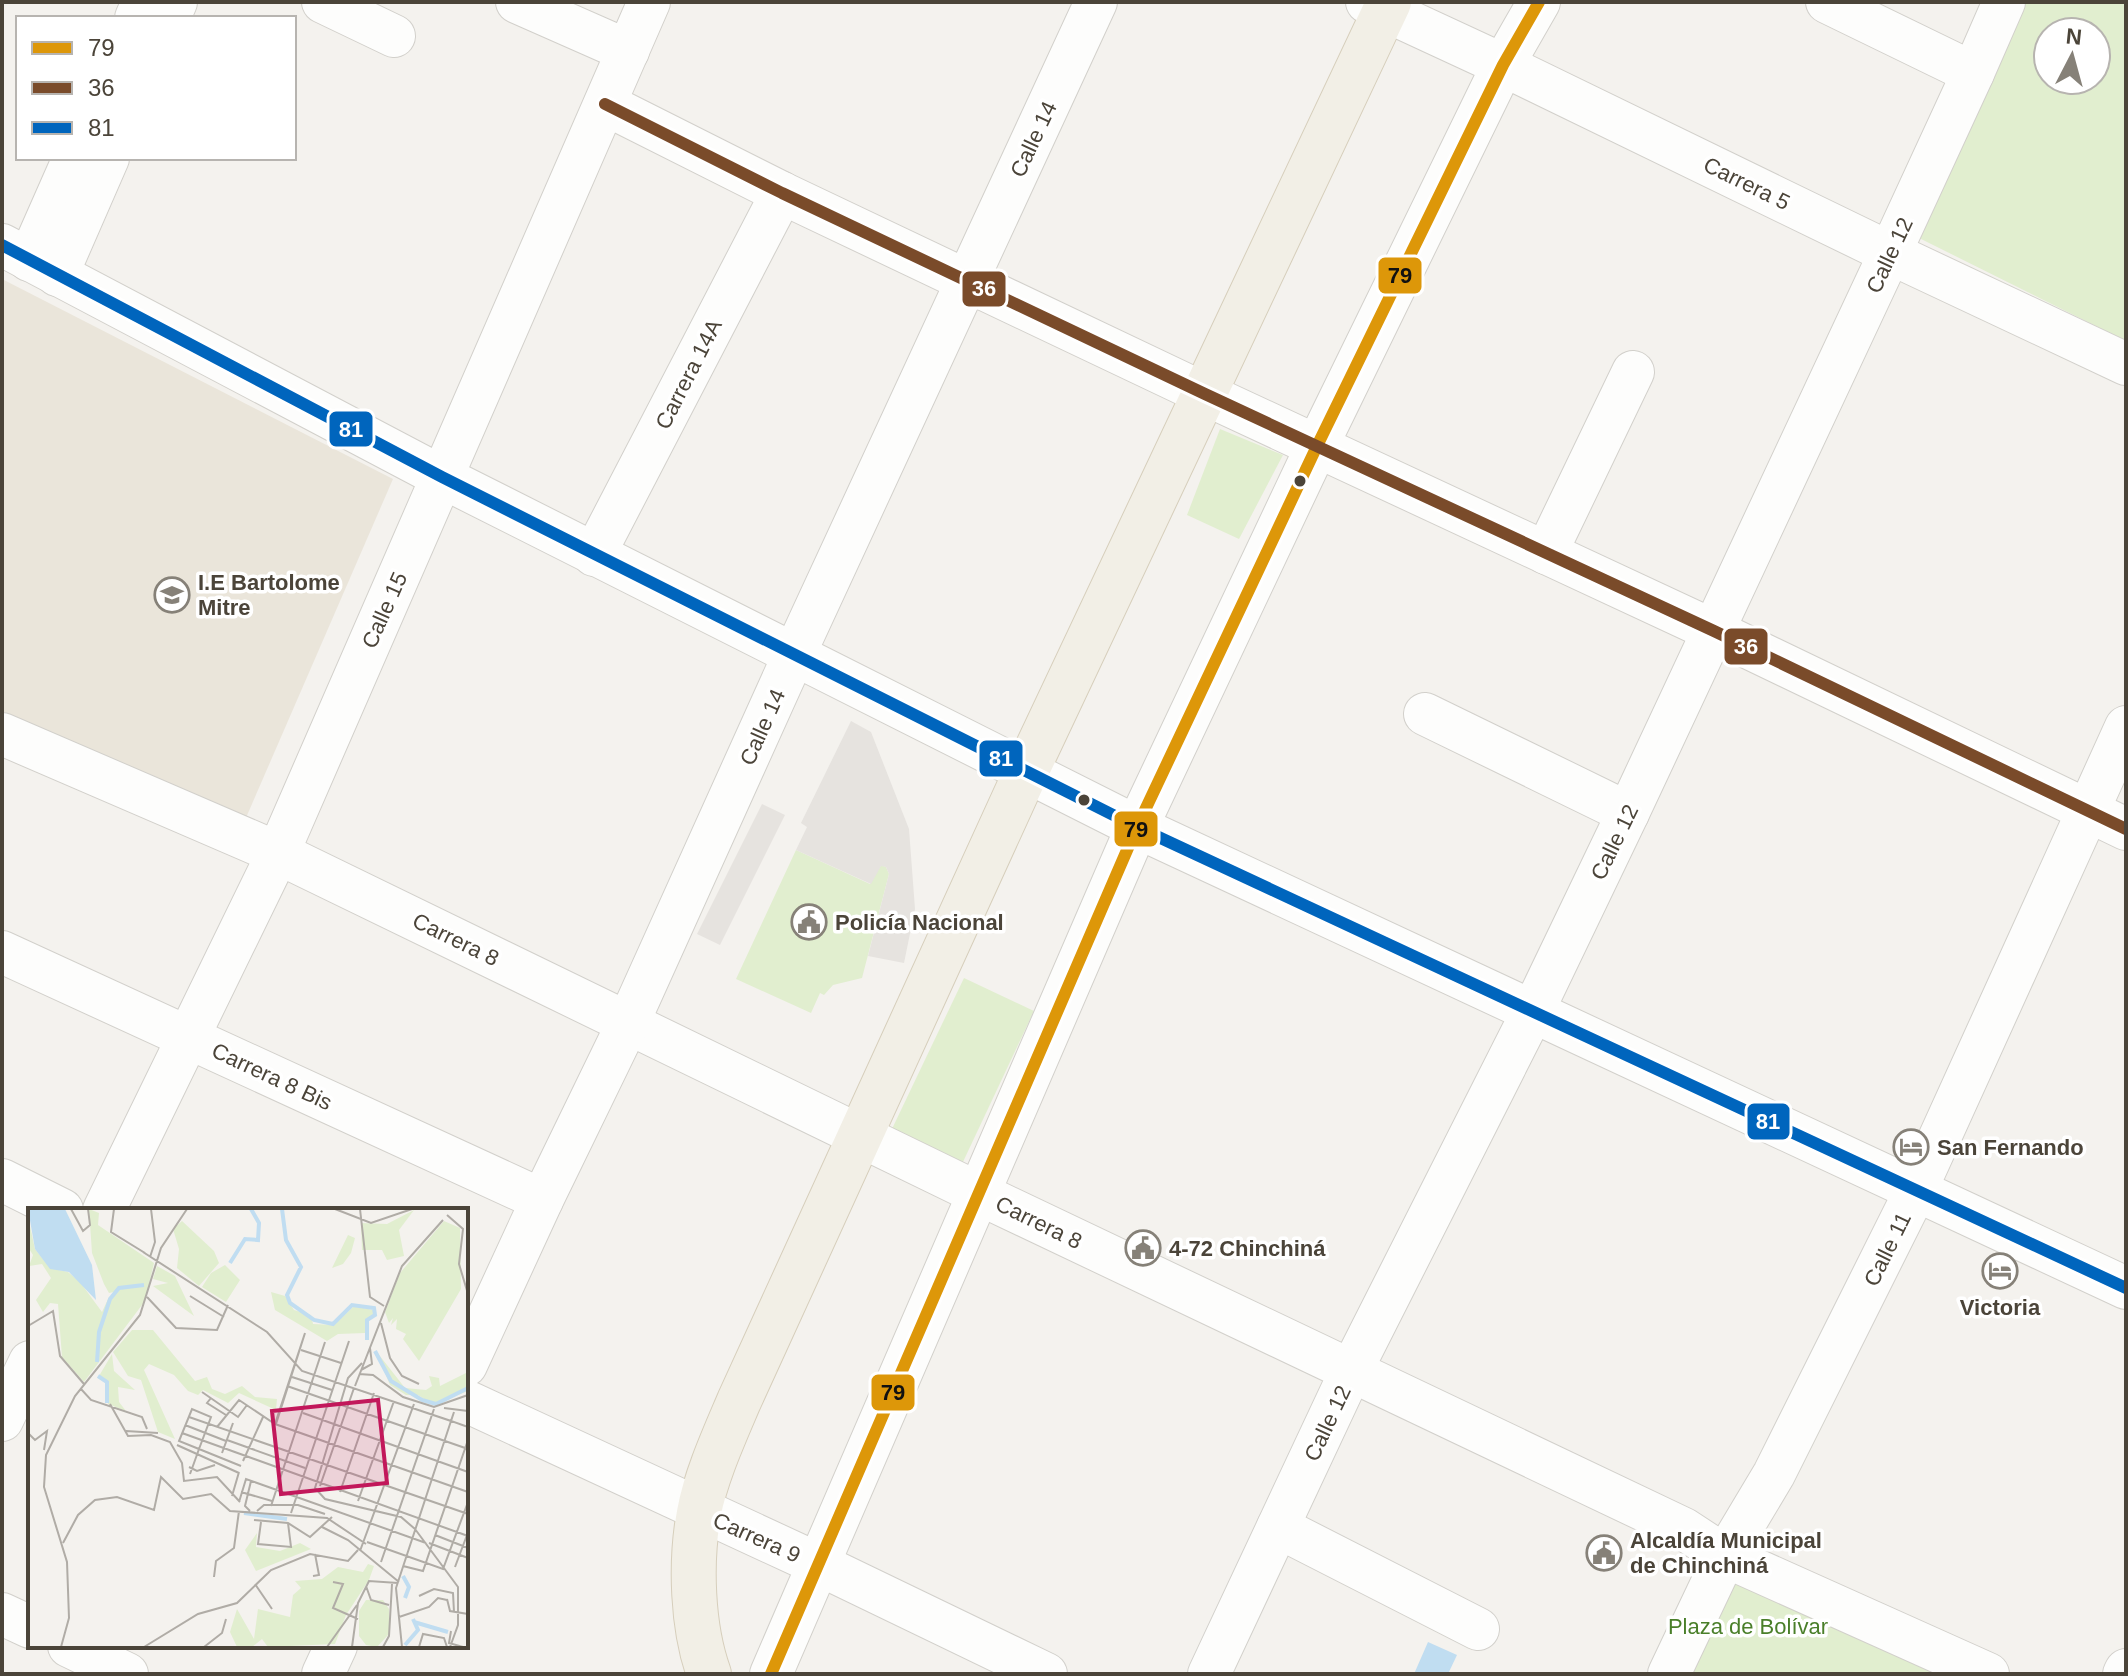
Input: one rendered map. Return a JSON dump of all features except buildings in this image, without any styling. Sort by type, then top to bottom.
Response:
[{"type":"main road","points":[[709,1674],[696,1607],[695,1552],[699,1511],[739,1401],[1026,772],[1205,394],[1381,5]]},
{"type":"street","points":[[323,2],[394,36]]},
{"type":"street","points":[[517,2],[628,51]]},
{"type":"street","name":"Calle 15","points":[[105,1208],[278,853],[649,2]]},
{"type":"street","name":"Calle 14","points":[[468,1361],[628,1023],[794,655],[1096,2]]},
{"type":"street","points":[[771,1674],[1137,827],[1317,446],[1503,65],[1539,2]]},
{"type":"street","points":[[1827,2],[1973,73]]},
{"type":"street","name":"Calle 12","points":[[1209,1674],[1351,1371],[1532,1013],[1628,813],[2004,2]]},
{"type":"street","name":"Carrera 5","points":[[1381,5],[1890,253],[2126,364]]},
{"type":"street","points":[[605,104],[782,193],[1714,631],[2126,829]]},
{"type":"street","points":[[29,260],[73,160]]},
{"type":"street","points":[[29,260],[106,160]]},
{"type":"street","name":"Carrera 14A","points":[[594,555],[782,193]]},
{"type":"street","points":[[29,260],[594,555],[1137,827],[2126,1288]]},
{"type":"street","points":[[1546,553],[1633,372]]},
{"type":"street","points":[[1425,714],[1628,813]]},
{"type":"street","name":"Calle 11","points":[[1669,1674],[1725,1556],[1774,1474],[1915,1192],[2126,727]]},
{"type":"street","name":"Carrera 8","points":[[2,734],[278,853],[978,1193],[1684,1529],[1725,1556],[1988,1674]]},
{"type":"street","name":"Carrera 8 Bis","points":[[2,952],[542,1200]]},
{"type":"street","points":[[2,1180],[58,1208]]},
{"type":"street","points":[[12,1419],[28,1368]]},
{"type":"street","name":"Carrera 9","points":[[468,1402],[818,1564],[1046,1674]]},
{"type":"street","points":[[1278,1527],[1478,1629]]},
{"type":"street","points":[[2,1614],[28,1626]]},
{"type":"street","points":[[73,1648],[127,1674]]},
{"type":"street","points":[[323,1674],[335,1648]]},
{"type":"shaded area","name":"I.E Bartolome Mitre","points":[[2,279],[393,479],[245,820],[2,711]]},
{"type":"shaded area","points":[[851,721],[871,732],[909,829],[915,909],[904,963],[868,956],[889,874],[886,867],[881,866],[871,884],[796,850],[807,827],[801,823]]},
{"type":"shaded area","points":[[762,804],[785,815],[720,945],[697,934]]},
{"type":"green space","points":[[2024,2],[2126,2],[2126,341],[1915,236]]},
{"type":"green space","points":[[1220,429],[1283,455],[1239,539],[1187,515]]},
{"type":"green space","points":[[796,850],[870,884],[881,865],[886,867],[889,874],[862,978],[833,985],[824,995],[820,993],[811,1013],[736,979]]},
{"type":"green space","points":[[964,978],[1034,1011],[962,1164],[891,1131]]},
{"type":"green space","name":"Plaza de Bolívar","points":[[1736,1577],[1961,1674],[1673,1674]]},
{"type":"water","points":[[1428,1642],[1457,1655],[1448,1674],[1414,1674]]},
{"type":"transit line","name":"79","points":[[771,1674],[1137,827],[1317,446],[1503,65],[1539,2]]},
{"type":"transit line","name":"36","points":[[605,104],[782,193],[1714,631],[2126,829]]},
{"type":"transit line","name":"81","points":[[2,245],[442,477],[1137,827],[2126,1288]]},
{"type":"place","name":"I.E Bartolome Mitre","points":[[172,595]]},
{"type":"place","name":"Policía Nacional","points":[[809,922]]},
{"type":"place","name":"San Fernando","points":[[1911,1147]]},
{"type":"place","name":"4-72 Chinchiná","points":[[1143,1248]]},
{"type":"place","name":"Victoria","points":[[2000,1271]]},
{"type":"place","name":"Alcaldía Municipal de Chinchiná","points":[[1604,1553]]}]
